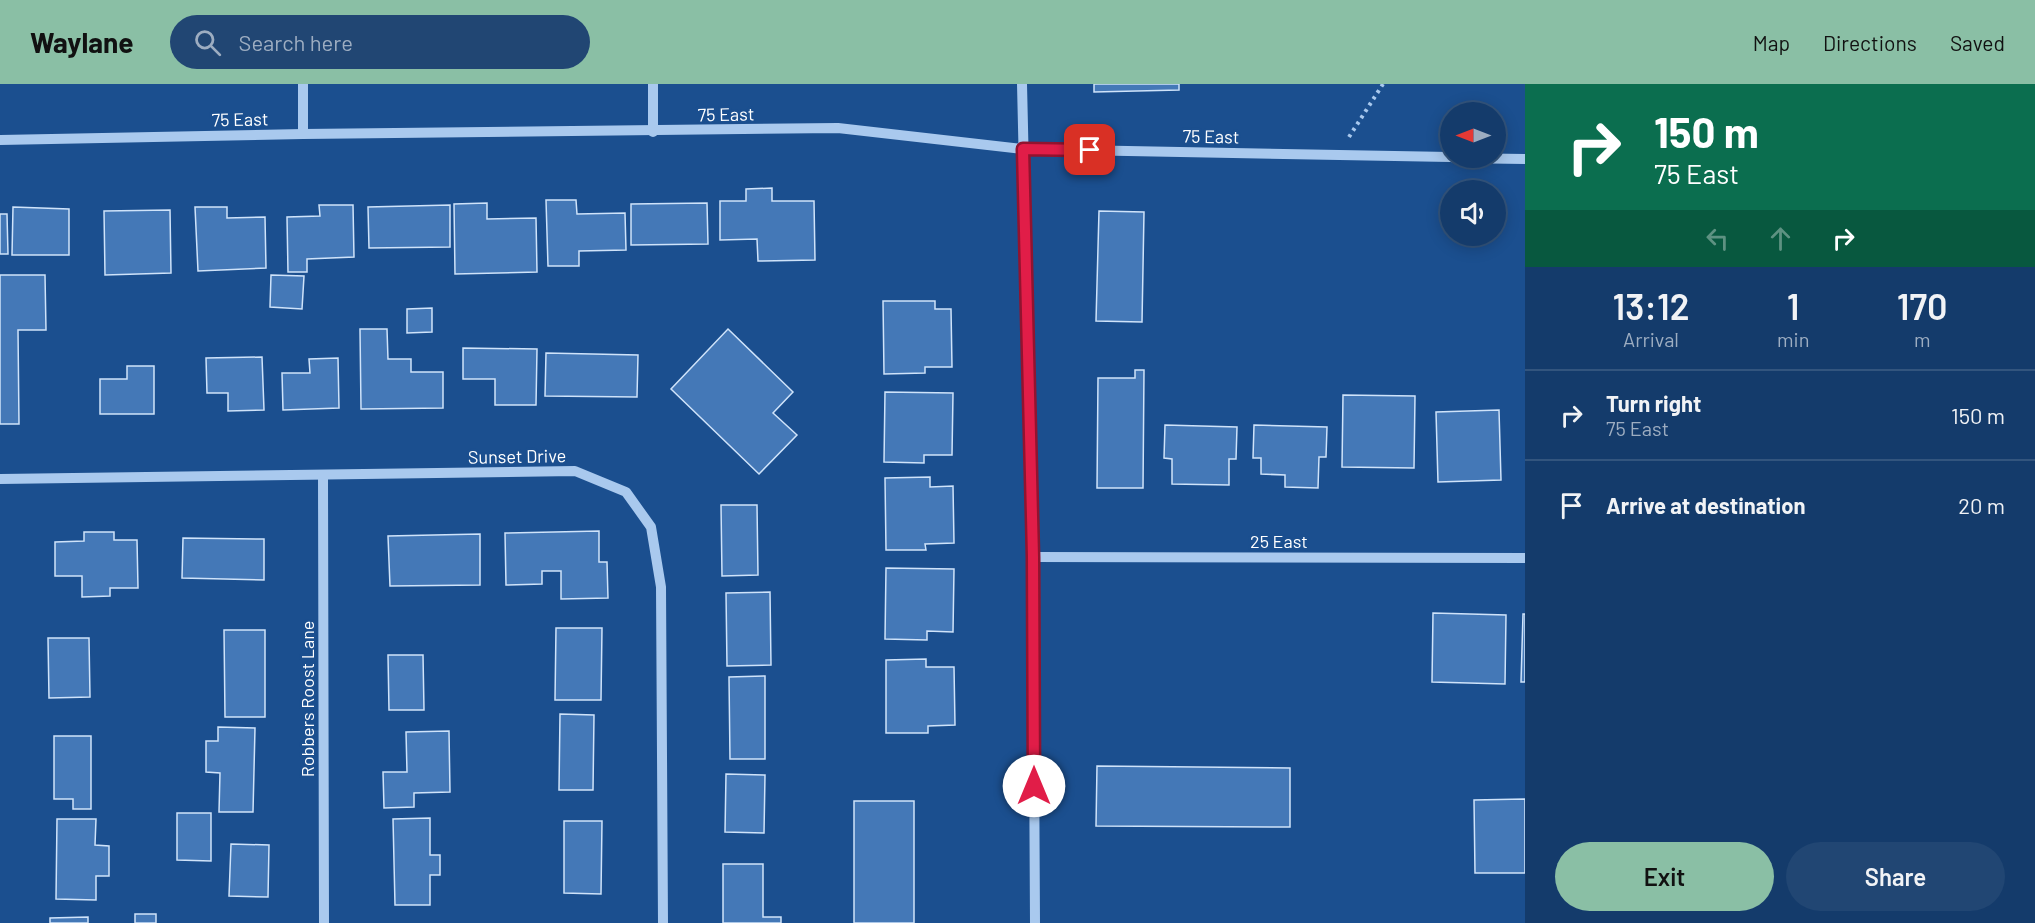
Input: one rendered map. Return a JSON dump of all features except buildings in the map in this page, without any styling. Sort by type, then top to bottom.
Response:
[{"type":"street","points":[[303,84],[303,134]]},
{"type":"street","points":[[653,84],[653,132]]},
{"type":"street","points":[[1022,84],[1033,557],[1035,923]]},
{"type":"street","name":"75 East","points":[[0,140],[838,128],[1023,149],[1440,158]]},
{"type":"street","name":"75 East","points":[[1506,159],[1525,159]]},
{"type":"street","name":"Sunset Drive","points":[[0,479],[574,471],[626,492],[651,527],[661,587],[663,923]]},
{"type":"street","name":"Robbers Roost Lane","points":[[323,476],[324,923]]},
{"type":"street","name":"25 East","points":[[1033,557],[1525,558]]},
{"type":"path","points":[[1337,155],[1383,84]]},
{"type":"route","points":[[1034,786],[1033,557],[1023,149],[1090,150]]}]
